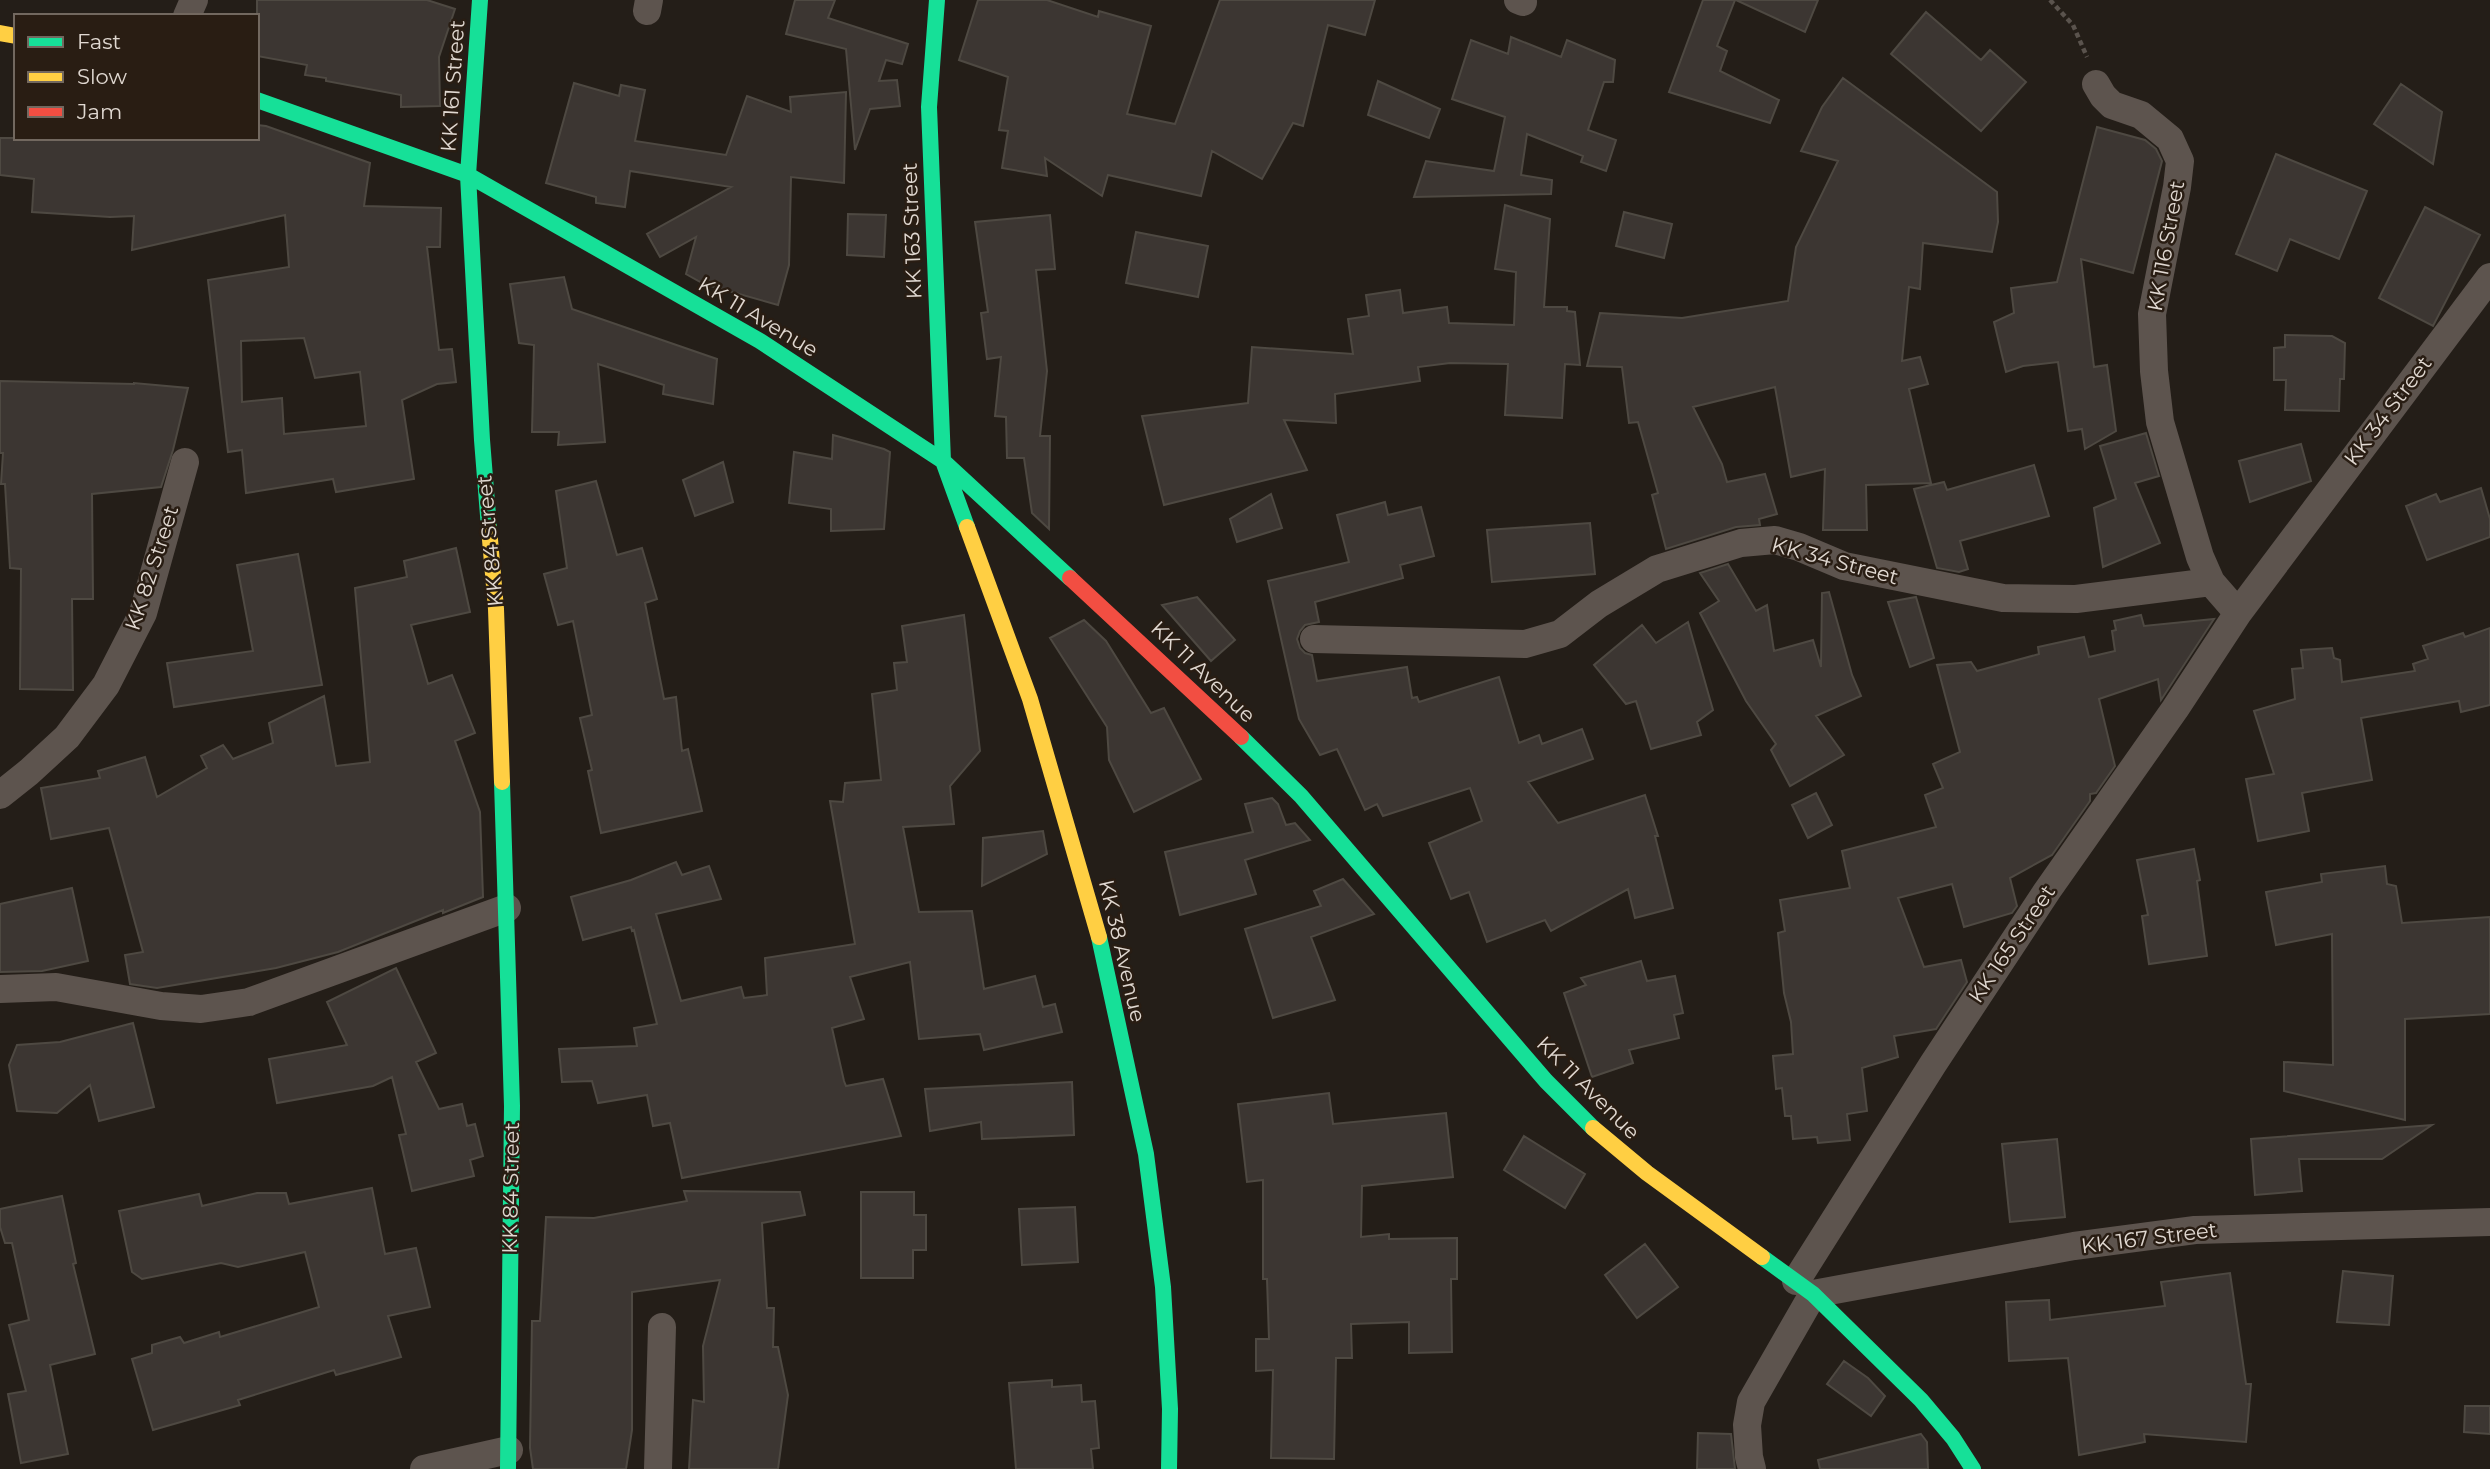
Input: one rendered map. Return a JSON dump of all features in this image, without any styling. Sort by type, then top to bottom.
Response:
[{"type":"street","name":"KK 161 Street","points":[[468,175],[480,0]]},
{"type":"street","name":"KK 163 Street","points":[[937,0],[929,107],[943,461]]},
{"type":"street","name":"KK 116 Street","points":[[2096,84],[2112,105],[2141,115],[2170,139],[2180,161],[2178,187],[2152,314],[2154,371],[2160,422],[2200,557],[2211,582],[2238,613]]},
{"type":"street","name":"KK 11 Avenue","points":[[259,101],[468,175],[760,341],[943,461],[1198,695],[1301,796],[1546,1081],[1600,1135],[1647,1173],[1804,1288],[1921,1400],[1953,1438],[1973,1469]]},
{"type":"street","name":"KK 84 Street","points":[[468,175],[482,440],[496,609],[506,908],[512,1107],[508,1459]]},
{"type":"street","name":"KK 34 Street","points":[[2238,613],[2490,277]]},
{"type":"street","name":"KK 38 Avenue","points":[[943,461],[1030,699],[1097,929],[1146,1154],[1163,1287],[1170,1409],[1169,1469]]},
{"type":"street","name":"KK 82 Street","points":[[0,794],[67,737],[106,685],[143,612],[185,462]]},
{"type":"street","name":"KK 34 Street","points":[[1314,639],[1525,644],[1542,641],[1560,634],[1600,604],[1657,569],[1741,543],[1775,540],[1844,566],[2003,598],[2076,599],[2211,582]]},
{"type":"street","name":"KK 165 Street","points":[[1752,1469],[1747,1425],[1751,1402],[1804,1288],[1933,1064],[2024,925],[2175,709],[2238,613]]},
{"type":"street","points":[[0,989],[57,987],[161,1006],[201,1009],[249,1002],[506,908]]},
{"type":"street","name":"KK 167 Street","points":[[1804,1288],[2195,1230],[2490,1222]]},
{"type":"street","points":[[659,1469],[662,1328]]},
{"type":"street","points":[[424,1469],[508,1459]]},
{"type":"path","points":[[2050,0],[2073,25],[2096,84]]},
{"type":"building","points":[[257,0],[427,0],[455,9],[439,57],[440,106],[401,107],[401,95],[326,81],[326,78],[305,75],[307,65],[259,56]]},
{"type":"building","points":[[795,0],[835,0],[828,18],[908,44],[902,64],[886,60],[879,81],[897,80],[900,106],[870,109],[855,150],[846,49],[786,34]]},
{"type":"building","points":[[978,0],[1047,0],[1098,17],[1099,11],[1151,26],[1127,114],[1175,124],[1220,0],[1375,0],[1365,35],[1328,25],[1303,126],[1293,123],[1262,179],[1212,151],[1201,196],[1108,175],[1102,196],[1045,158],[1047,176],[1002,168],[1008,131],[999,130],[1008,77],[959,60]]},
{"type":"building","points":[[1703,0],[1735,0],[1717,46],[1727,51],[1720,71],[1779,100],[1770,123],[1669,92]]},
{"type":"building","points":[[1736,0],[1818,0],[1805,32]]},
{"type":"building","points":[[1926,12],[1981,60],[1990,50],[2026,82],[1981,131],[1891,54]]},
{"type":"building","points":[[1511,37],[1561,57],[1567,40],[1615,60],[1613,82],[1604,82],[1588,130],[1616,140],[1606,171],[1581,162],[1583,156],[1527,134],[1521,175],[1552,180],[1551,194],[1414,197],[1426,161],[1494,171],[1505,117],[1452,99],[1471,40],[1508,54]]},
{"type":"building","points":[[1843,78],[1997,192],[1998,222],[1992,252],[1923,243],[1920,289],[1909,287],[1902,361],[1920,357],[1928,384],[1909,389],[1931,483],[1866,485],[1867,530],[1823,530],[1825,469],[1791,477],[1775,387],[1693,407],[1722,464],[1727,482],[1765,474],[1777,514],[1759,519],[1760,525],[1736,527],[1666,549],[1652,495],[1658,493],[1638,422],[1629,423],[1622,367],[1587,366],[1600,313],[1682,318],[1788,301],[1796,247],[1838,161],[1801,151],[1822,107]]},
{"type":"building","points":[[1378,81],[1440,109],[1429,138],[1368,115]]},
{"type":"building","points":[[574,83],[619,96],[621,85],[645,90],[635,141],[726,155],[747,96],[791,112],[790,97],[846,92],[844,183],[791,177],[789,265],[778,305],[704,284],[686,274],[696,237],[660,257],[647,234],[731,187],[630,171],[625,207],[596,203],[596,197],[546,183]]},
{"type":"building","points":[[2401,84],[2442,112],[2433,164],[2374,124]]},
{"type":"building","points":[[259,125],[266,126],[370,163],[364,206],[441,208],[440,247],[427,247],[439,350],[452,349],[456,382],[437,384],[402,400],[414,479],[336,492],[333,479],[246,493],[242,450],[228,452],[208,280],[289,267],[285,215],[132,250],[134,216],[32,212],[34,179],[0,175],[0,138],[259,140]],"holes":[[[304,338],[315,378],[360,372],[366,426],[284,434],[282,398],[242,402],[241,341]]]},
{"type":"building","points":[[2097,127],[2145,140],[2156,149],[2162,161],[2133,273],[2081,259],[2094,367],[2107,365],[2116,431],[2085,449],[2082,429],[2068,431],[2058,362],[2023,366],[2006,372],[1994,322],[2014,313],[2011,288],[2057,282]]},
{"type":"building","points":[[2276,154],[2367,191],[2339,259],[2290,239],[2277,271],[2236,254]]},
{"type":"building","points":[[1505,205],[1550,219],[1544,307],[1567,307],[1567,311],[1575,312],[1580,365],[1565,364],[1562,418],[1505,415],[1508,364],[1450,363],[1418,367],[1420,381],[1335,394],[1336,423],[1284,420],[1307,470],[1164,505],[1142,416],[1248,403],[1252,347],[1353,354],[1348,319],[1369,316],[1366,295],[1400,290],[1403,313],[1447,307],[1449,323],[1514,325],[1516,272],[1495,269]]},
{"type":"building","points":[[2425,207],[2480,235],[2433,326],[2379,298]]},
{"type":"building","points":[[1624,212],[1672,224],[1664,258],[1616,246]]},
{"type":"building","points":[[848,214],[886,215],[884,257],[847,255]]},
{"type":"building","points":[[1050,215],[1055,269],[1036,270],[1047,371],[1040,436],[1050,436],[1049,529],[1032,513],[1024,458],[1007,458],[1006,417],[995,416],[1001,357],[987,359],[981,313],[988,312],[975,222]]},
{"type":"building","points":[[1136,232],[1208,246],[1198,297],[1126,283]]},
{"type":"building","points":[[564,277],[572,309],[717,359],[713,404],[663,394],[664,385],[598,364],[605,442],[558,445],[559,432],[532,432],[534,345],[519,343],[510,284]]},
{"type":"building","points":[[2285,335],[2332,336],[2345,343],[2344,379],[2340,379],[2339,411],[2285,410],[2286,380],[2274,380],[2274,348],[2285,347]]},
{"type":"building","points":[[0,381],[134,383],[188,388],[161,487],[92,494],[93,599],[72,599],[73,690],[20,689],[21,569],[10,568],[5,484],[1,484],[3,453],[0,453]]},
{"type":"building","points":[[2146,433],[2159,476],[2135,483],[2160,543],[2103,567],[2094,508],[2116,499],[2100,446]]},
{"type":"building","points":[[833,435],[890,452],[884,529],[831,531],[831,509],[789,503],[794,452],[832,459]]},
{"type":"building","points":[[2301,444],[2311,481],[2250,502],[2239,461]]},
{"type":"building","points":[[723,462],[733,502],[695,516],[683,480]]},
{"type":"building","points":[[2034,465],[2049,516],[1960,541],[1968,569],[1959,572],[1937,568],[1914,489],[1944,482],[1947,490]]},
{"type":"building","points":[[596,481],[617,555],[642,548],[657,599],[645,603],[664,699],[676,697],[682,751],[688,749],[702,811],[601,833],[588,771],[592,770],[580,718],[592,715],[573,621],[558,625],[544,574],[567,568],[556,491]]},
{"type":"building","points":[[2481,488],[2490,519],[2490,537],[2427,560],[2406,506],[2436,494],[2440,502]]},
{"type":"building","points":[[1271,494],[1282,528],[1237,542],[1230,519]]},
{"type":"building","points":[[1385,502],[1388,515],[1421,507],[1434,556],[1400,565],[1403,578],[1315,602],[1319,622],[1305,625],[1297,639],[1300,648],[1312,655],[1317,681],[1407,667],[1412,698],[1417,697],[1419,702],[1499,677],[1519,743],[1539,735],[1542,744],[1582,729],[1593,759],[1528,782],[1558,823],[1645,795],[1658,836],[1655,836],[1673,908],[1635,918],[1628,889],[1551,931],[1545,920],[1487,942],[1469,892],[1451,899],[1429,843],[1482,821],[1470,788],[1383,816],[1377,804],[1365,810],[1337,749],[1320,755],[1299,719],[1268,581],[1349,562],[1337,515]]},
{"type":"building","points":[[1590,523],[1595,574],[1492,582],[1487,530]]},
{"type":"building","points":[[456,548],[470,612],[411,625],[428,684],[452,675],[475,733],[455,741],[480,812],[483,897],[338,952],[276,968],[157,988],[130,984],[125,955],[143,952],[109,828],[51,839],[41,788],[100,778],[98,771],[145,757],[157,797],[207,768],[201,756],[223,745],[233,759],[273,743],[269,723],[324,696],[336,766],[370,762],[355,588],[407,577],[404,561]]},
{"type":"building","points":[[298,554],[322,685],[174,707],[167,663],[253,651],[237,565]]},
{"type":"building","points":[[1728,564],[1756,611],[1767,605],[1774,651],[1813,640],[1821,667],[1822,593],[1829,592],[1852,675],[1861,696],[1816,716],[1844,755],[1790,786],[1771,750],[1776,744],[1746,701],[1700,613],[1719,601],[1700,573]]},
{"type":"building","points":[[1197,597],[1235,640],[1211,661],[1162,605]]},
{"type":"building","points":[[1916,597],[1934,658],[1910,667],[1888,602]]},
{"type":"building","points":[[964,615],[980,751],[950,786],[954,824],[903,827],[919,912],[972,911],[984,989],[1035,976],[1043,1007],[1055,1004],[1062,1032],[984,1050],[980,1034],[919,1039],[910,962],[850,977],[864,1019],[832,1028],[844,1081],[846,1086],[883,1079],[901,1136],[682,1178],[670,1123],[653,1126],[647,1095],[598,1103],[592,1081],[562,1082],[559,1049],[637,1046],[634,1028],[657,1024],[634,930],[632,931],[631,927],[583,940],[571,897],[631,880],[676,862],[682,875],[709,866],[721,899],[656,914],[681,1001],[741,987],[744,998],[767,995],[765,958],[855,944],[830,801],[843,802],[845,783],[881,780],[872,694],[897,690],[894,663],[907,662],[902,626]]},
{"type":"building","points":[[2141,615],[2144,626],[2214,619],[2161,700],[2158,679],[2099,699],[2115,766],[2096,793],[2090,794],[2090,801],[2052,855],[2010,878],[2017,906],[2012,913],[1964,927],[1952,884],[1898,898],[1924,967],[1961,960],[1967,982],[1936,1029],[1894,1036],[1898,1057],[1862,1068],[1867,1111],[1847,1114],[1850,1140],[1818,1143],[1817,1137],[1793,1139],[1791,1116],[1785,1116],[1782,1088],[1776,1089],[1773,1056],[1793,1054],[1778,933],[1785,931],[1780,900],[1850,888],[1842,851],[1936,827],[1925,795],[1943,788],[1933,764],[1960,752],[1937,665],[1971,662],[1977,671],[2039,654],[2038,647],[2084,637],[2089,657],[2115,651],[2112,631],[2116,630],[2114,621]]},
{"type":"building","points":[[1084,620],[1106,641],[1151,713],[1164,708],[1201,779],[1134,812],[1109,760],[1107,727],[1050,638]]},
{"type":"building","points":[[1688,622],[1713,710],[1697,722],[1701,735],[1651,749],[1636,701],[1626,704],[1594,665],[1642,625],[1656,643]]},
{"type":"building","points":[[2490,628],[2490,705],[2461,712],[2459,701],[2361,718],[2372,780],[2302,793],[2309,831],[2258,841],[2246,779],[2274,774],[2254,711],[2295,699],[2292,669],[2303,668],[2301,650],[2332,648],[2334,658],[2340,660],[2342,682],[2415,671],[2413,664],[2428,659],[2423,646],[2463,633],[2465,637]]},
{"type":"building","points":[[1816,793],[1832,825],[1808,838],[1792,805]]},
{"type":"building","points":[[1272,798],[1278,804],[1286,825],[1295,823],[1310,840],[1245,860],[1256,894],[1180,915],[1165,852],[1253,832],[1245,804]]},
{"type":"building","points":[[1043,831],[1047,854],[982,886],[983,838]]},
{"type":"building","points":[[2194,849],[2200,880],[2197,881],[2207,956],[2149,964],[2142,916],[2148,915],[2137,860]]},
{"type":"building","points":[[2385,866],[2387,884],[2396,886],[2402,923],[2490,917],[2490,1014],[2405,1019],[2405,1120],[2284,1091],[2284,1062],[2333,1065],[2332,934],[2276,945],[2266,892],[2322,882],[2321,874]]},
{"type":"building","points":[[1343,879],[1374,914],[1311,937],[1335,1000],[1273,1018],[1245,929],[1321,906],[1314,891]]},
{"type":"building","points":[[72,888],[88,961],[42,971],[0,972],[0,904]]},
{"type":"building","points":[[1641,961],[1647,981],[1675,976],[1683,1013],[1674,1015],[1679,1038],[1629,1050],[1633,1063],[1592,1077],[1564,993],[1586,985],[1581,978]]},
{"type":"building","points":[[396,968],[436,1053],[416,1062],[439,1109],[462,1104],[467,1126],[475,1124],[483,1156],[470,1160],[474,1176],[412,1191],[399,1135],[406,1134],[392,1077],[373,1086],[277,1103],[269,1059],[347,1045],[327,1002]]},
{"type":"building","points":[[133,1023],[154,1107],[99,1121],[90,1085],[57,1113],[17,1111],[9,1065],[17,1045],[60,1042]]},
{"type":"building","points":[[1072,1082],[1074,1135],[982,1139],[981,1122],[930,1131],[925,1089]]},
{"type":"building","points":[[1329,1093],[1333,1124],[1446,1113],[1453,1177],[1362,1186],[1361,1237],[1389,1234],[1389,1239],[1457,1238],[1457,1279],[1451,1279],[1452,1352],[1409,1353],[1409,1322],[1351,1324],[1352,1358],[1336,1358],[1334,1459],[1271,1458],[1273,1370],[1256,1371],[1256,1339],[1269,1339],[1267,1279],[1263,1279],[1263,1180],[1247,1182],[1238,1104]]},
{"type":"building","points":[[2432,1125],[2382,1159],[2299,1159],[2302,1191],[2255,1195],[2251,1139]]},
{"type":"building","points":[[1524,1136],[1585,1174],[1565,1208],[1504,1170]]},
{"type":"building","points":[[2057,1139],[2065,1217],[2010,1222],[2002,1144]]},
{"type":"building","points":[[372,1188],[385,1254],[416,1248],[430,1307],[388,1316],[401,1357],[336,1375],[334,1370],[238,1400],[240,1405],[153,1430],[132,1359],[152,1353],[152,1345],[180,1337],[184,1343],[219,1332],[220,1337],[319,1307],[305,1252],[238,1267],[221,1263],[142,1279],[132,1272],[119,1211],[199,1194],[202,1206],[257,1193],[286,1193],[289,1204]]},
{"type":"building","points":[[684,1191],[800,1192],[805,1215],[762,1223],[767,1308],[774,1308],[773,1347],[778,1347],[788,1395],[778,1469],[689,1469],[693,1400],[704,1402],[703,1346],[720,1280],[632,1292],[632,1430],[626,1469],[533,1469],[530,1448],[532,1321],[540,1321],[546,1217],[594,1218],[687,1201]]},
{"type":"building","points":[[861,1192],[914,1192],[914,1215],[926,1215],[926,1250],[913,1250],[913,1278],[861,1278]]},
{"type":"building","points":[[62,1196],[76,1263],[73,1264],[95,1354],[50,1365],[68,1454],[21,1463],[8,1394],[26,1391],[9,1325],[29,1320],[12,1243],[5,1243],[0,1227],[0,1209]]},
{"type":"building","points":[[1075,1207],[1078,1262],[1022,1265],[1019,1209]]},
{"type":"building","points":[[1645,1244],[1678,1287],[1637,1318],[1605,1275]]},
{"type":"building","points":[[2343,1271],[2393,1276],[2389,1325],[2337,1322]]},
{"type":"building","points":[[2230,1273],[2246,1384],[2251,1384],[2246,1442],[2144,1434],[2145,1442],[2079,1455],[2068,1358],[2009,1361],[2006,1302],[2049,1300],[2050,1320],[2165,1306],[2161,1282]]},
{"type":"building","points":[[1844,1361],[1868,1378],[1885,1396],[1871,1416],[1827,1384]]},
{"type":"building","points":[[1052,1380],[1052,1387],[1081,1385],[1082,1402],[1095,1401],[1099,1448],[1091,1449],[1093,1469],[1016,1469],[1009,1383]]},
{"type":"building","points":[[2465,1406],[2490,1406],[2490,1434],[2464,1432]]},
{"type":"building","points":[[1698,1433],[1731,1434],[1735,1469],[1697,1469]]},
{"type":"building","points":[[1921,1434],[1927,1442],[1928,1469],[1820,1469],[1818,1460]]},
{"type":"traffic: fast","points":[[480,0],[468,175],[489,528]]},
{"type":"traffic: fast","points":[[937,0],[929,107],[943,461],[967,527]]},
{"type":"traffic: fast","points":[[259,101],[468,175],[760,341],[943,461],[1070,578]]},
{"type":"traffic: fast","points":[[1241,737],[1301,796],[1546,1081],[1593,1128]]},
{"type":"traffic: fast","points":[[502,782],[512,1106],[508,1469]]},
{"type":"traffic: fast","points":[[1099,937],[1146,1154],[1163,1287],[1170,1409],[1169,1469]]},
{"type":"traffic: fast","points":[[1762,1257],[1813,1294],[1921,1400],[1953,1438],[1973,1469]]},
{"type":"traffic: slow","points":[[0,33],[14,36]]},
{"type":"traffic: slow","points":[[967,527],[1030,699],[1099,937]]},
{"type":"traffic: slow","points":[[489,528],[496,609],[502,782]]},
{"type":"traffic: slow","points":[[1593,1128],[1647,1173],[1762,1257]]},
{"type":"traffic: jam","points":[[1070,578],[1241,737]]}]
